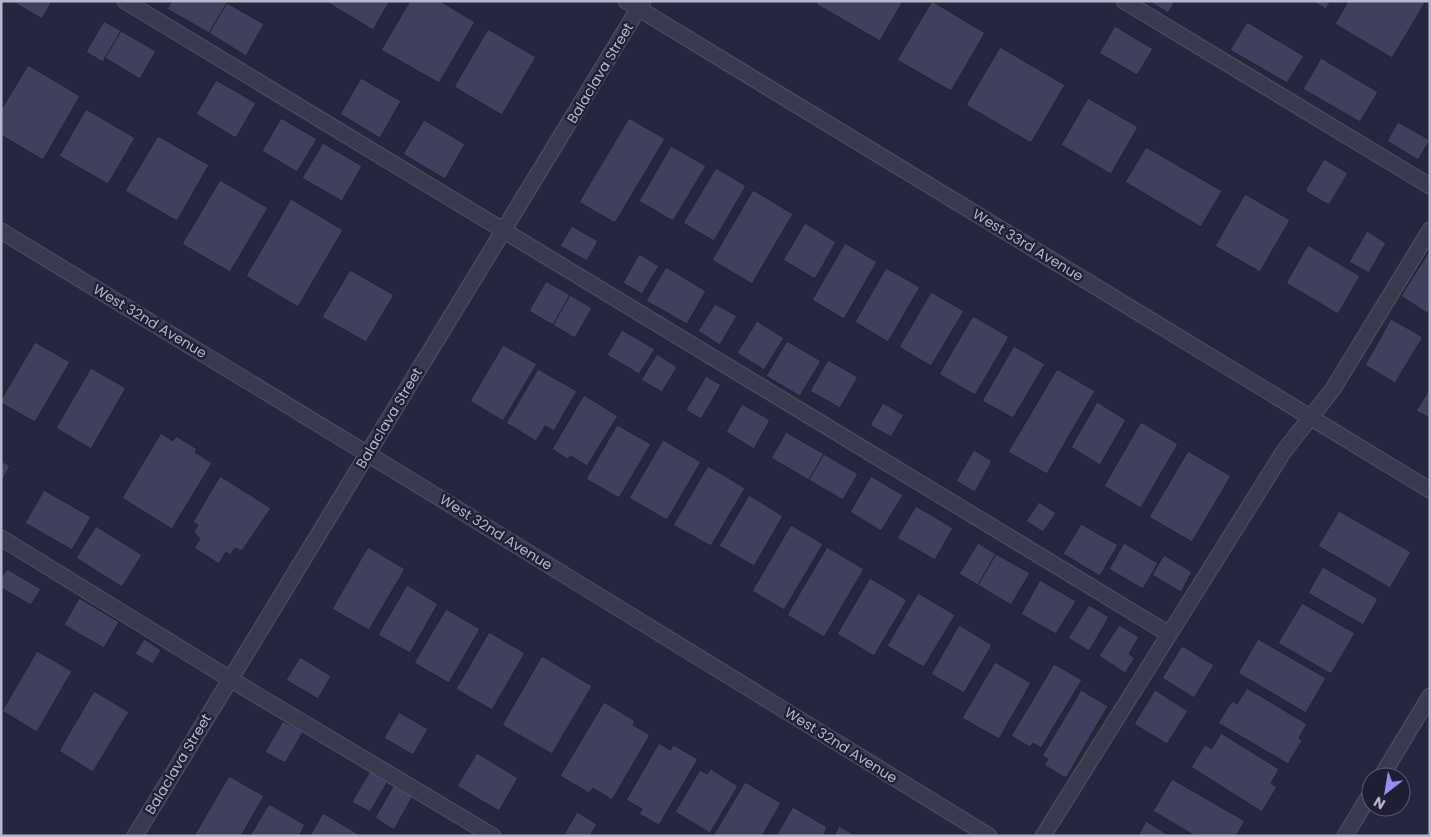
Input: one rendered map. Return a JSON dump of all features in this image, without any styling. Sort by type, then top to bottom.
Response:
[{"type":"street","points":[[125,1],[1169,634]]},
{"type":"street","points":[[1124,1],[1430,186]]},
{"type":"street","name":"Balaclava Street","points":[[135,836],[503,231],[636,4]]},
{"type":"street","name":"West 33rd Avenue","points":[[636,4],[1430,490]]},
{"type":"street","points":[[1043,836],[1284,451],[1334,389],[1430,230]]},
{"type":"street","name":"West 32nd Avenue","points":[[1,231],[989,836]]},
{"type":"street","points":[[1,538],[230,679],[493,836]]},
{"type":"street","points":[[1386,767],[1430,696]]},
{"type":"street","points":[[1345,836],[1361,810]]},
{"type":"building","points":[[12,1],[52,1],[42,19]]},
{"type":"building","points":[[172,1],[224,1],[227,3],[209,33],[167,9]]},
{"type":"building","points":[[325,1],[390,1],[373,30]]},
{"type":"building","points":[[410,1],[440,1],[475,22],[439,83],[381,50]]},
{"type":"building","points":[[818,1],[903,1],[880,41],[816,4]]},
{"type":"building","points":[[932,1],[985,33],[951,91],[897,60]]},
{"type":"building","points":[[1149,1],[1175,1],[1168,13]]},
{"type":"building","points":[[1312,1],[1331,1],[1326,9]]},
{"type":"building","points":[[1348,1],[1426,1],[1392,58],[1335,24]]},
{"type":"building","points":[[227,3],[264,24],[246,56],[209,33]]},
{"type":"building","points":[[104,21],[121,31],[103,62],[86,52]]},
{"type":"building","points":[[1247,22],[1304,56],[1287,83],[1230,50]]},
{"type":"building","points":[[1115,26],[1153,49],[1137,75],[1099,53]]},
{"type":"building","points":[[488,29],[536,57],[502,115],[454,87]]},
{"type":"building","points":[[121,31],[156,51],[140,79],[105,58]]},
{"type":"building","points":[[1000,47],[1065,85],[1031,143],[966,105]]},
{"type":"building","points":[[1321,58],[1378,92],[1360,122],[1303,89]]},
{"type":"building","points":[[28,65],[80,96],[43,160],[1,135],[1,110]]},
{"type":"building","points":[[361,78],[401,101],[380,138],[340,114]]},
{"type":"building","points":[[216,80],[256,103],[236,138],[196,114]]},
{"type":"building","points":[[1088,98],[1138,127],[1111,174],[1061,145]]},
{"type":"building","points":[[86,109],[135,138],[108,184],[59,156]]},
{"type":"building","points":[[281,118],[317,139],[297,172],[262,151]]},
{"type":"building","points":[[629,118],[665,139],[615,223],[579,202]]},
{"type":"building","points":[[424,120],[465,144],[445,179],[403,154]]},
{"type":"building","points":[[1398,122],[1430,140],[1418,160],[1387,141]]},
{"type":"building","points":[[158,136],[209,165],[177,221],[125,191]]},
{"type":"building","points":[[323,143],[362,166],[342,201],[302,178]]},
{"type":"building","points":[[671,146],[706,166],[673,221],[639,201]]},
{"type":"building","points":[[1146,147],[1222,191],[1201,227],[1125,182]]},
{"type":"building","points":[[1324,159],[1348,173],[1329,205],[1305,191]]},
{"type":"building","points":[[716,168],[746,186],[714,241],[683,223]]},
{"type":"building","points":[[220,180],[268,208],[230,272],[182,244]]},
{"type":"building","points":[[753,190],[793,214],[752,284],[712,260]]},
{"type":"building","points":[[1245,194],[1290,220],[1260,272],[1215,246]]},
{"type":"building","points":[[291,199],[343,230],[298,307],[246,276]]},
{"type":"building","points":[[805,223],[836,242],[815,279],[783,260]]},
{"type":"building","points":[[572,226],[598,241],[587,261],[560,246]]},
{"type":"building","points":[[1367,231],[1386,243],[1369,273],[1349,262]]},
{"type":"building","points":[[845,243],[877,262],[844,319],[812,300]]},
{"type":"building","points":[[1308,245],[1360,276],[1338,314],[1286,283]]},
{"type":"building","points":[[1430,250],[1430,309],[1427,313],[1401,296]]},
{"type":"building","points":[[639,254],[659,266],[642,294],[623,283]]},
{"type":"building","points":[[666,267],[706,291],[687,324],[646,301]]},
{"type":"building","points":[[886,268],[920,287],[888,342],[855,322]]},
{"type":"building","points":[[350,270],[394,295],[366,342],[322,317]]},
{"type":"building","points":[[546,281],[570,295],[553,325],[529,311]]},
{"type":"building","points":[[931,292],[964,311],[931,366],[899,347]]},
{"type":"building","points":[[570,295],[592,308],[575,338],[553,325]]},
{"type":"building","points":[[715,304],[737,316],[720,345],[698,331]]},
{"type":"building","points":[[973,316],[1009,337],[975,395],[939,374]]},
{"type":"building","points":[[1391,319],[1423,337],[1395,383],[1365,365]]},
{"type":"building","points":[[757,321],[784,338],[764,370],[737,353]]},
{"type":"building","points":[[622,330],[655,349],[639,374],[607,355]]},
{"type":"building","points":[[787,341],[821,361],[800,396],[766,376]]},
{"type":"building","points":[[35,342],[70,362],[35,422],[1,403],[1,400]]},
{"type":"building","points":[[503,345],[537,364],[503,421],[470,401]]},
{"type":"building","points":[[1014,346],[1045,364],[1013,418],[982,401]]},
{"type":"building","points":[[657,354],[677,367],[662,392],[641,380]]},
{"type":"building","points":[[828,360],[858,377],[840,408],[810,391]]},
{"type":"building","points":[[91,368],[126,388],[91,449],[56,428]]},
{"type":"building","points":[[538,369],[577,391],[554,431],[545,426],[536,441],[506,423]]},
{"type":"building","points":[[1057,369],[1095,391],[1047,474],[1008,452]]},
{"type":"building","points":[[706,376],[721,385],[701,419],[686,410]]},
{"type":"building","points":[[1430,388],[1430,418],[1416,411]]},
{"type":"building","points":[[584,395],[618,416],[587,466],[571,456],[567,459],[552,449]]},
{"type":"building","points":[[1097,402],[1126,420],[1100,465],[1071,447]]},
{"type":"building","points":[[883,403],[904,415],[891,437],[870,425]]},
{"type":"building","points":[[742,404],[770,420],[754,449],[726,432]]},
{"type":"building","points":[[1141,422],[1178,444],[1141,508],[1104,486]]},
{"type":"building","points":[[617,425],[651,444],[619,498],[586,479]]},
{"type":"building","points":[[786,432],[824,454],[809,480],[771,458]]},
{"type":"building","points":[[161,433],[173,441],[176,436],[197,449],[195,452],[212,463],[172,529],[122,498]]},
{"type":"building","points":[[663,440],[701,462],[667,520],[629,498]]},
{"type":"building","points":[[974,450],[992,461],[975,492],[956,481]]},
{"type":"building","points":[[1188,451],[1231,476],[1192,542],[1149,517]]},
{"type":"building","points":[[824,454],[858,474],[843,500],[809,480]]},
{"type":"building","points":[[1,461],[10,466],[1,482]]},
{"type":"building","points":[[708,466],[745,488],[711,546],[673,525]]},
{"type":"building","points":[[220,476],[271,508],[242,551],[235,548],[230,555],[226,552],[219,564],[194,548],[200,539],[194,532],[198,525],[193,522]]},
{"type":"building","points":[[871,476],[903,495],[881,531],[850,512]]},
{"type":"building","points":[[44,490],[91,517],[72,550],[25,523]]},
{"type":"building","points":[[749,495],[783,516],[754,566],[719,546]]},
{"type":"building","points":[[1039,502],[1056,513],[1043,532],[1026,521]]},
{"type":"building","points":[[916,506],[953,528],[935,560],[897,538]]},
{"type":"building","points":[[1339,511],[1411,552],[1390,588],[1318,546]]},
{"type":"building","points":[[1081,524],[1118,545],[1100,576],[1063,554]]},
{"type":"building","points":[[791,525],[823,544],[784,610],[752,591]]},
{"type":"building","points":[[96,526],[142,555],[122,587],[76,558]]},
{"type":"building","points":[[978,543],[996,554],[978,585],[959,574]]},
{"type":"building","points":[[1124,543],[1158,563],[1143,589],[1109,569]]},
{"type":"building","points":[[368,547],[405,569],[369,630],[332,609]]},
{"type":"building","points":[[827,547],[864,569],[824,637],[787,615]]},
{"type":"building","points":[[996,554],[1030,573],[1011,605],[978,585]]},
{"type":"building","points":[[1164,555],[1192,572],[1181,592],[1152,575]]},
{"type":"building","points":[[1323,567],[1378,599],[1363,625],[1308,593]]},
{"type":"building","points":[[7,569],[41,589],[31,605],[1,588],[1,578]]},
{"type":"building","points":[[870,578],[907,600],[874,656],[837,634]]},
{"type":"building","points":[[1040,580],[1076,601],[1056,634],[1021,614]]},
{"type":"building","points":[[407,585],[438,604],[410,653],[378,635]]},
{"type":"building","points":[[918,593],[955,615],[924,667],[887,646]]},
{"type":"building","points":[[79,598],[119,622],[104,648],[64,625]]},
{"type":"building","points":[[1302,603],[1355,633],[1331,674],[1278,643]]},
{"type":"building","points":[[1089,605],[1109,617],[1089,651],[1068,638]]},
{"type":"building","points":[[446,609],[480,629],[449,683],[414,663]]},
{"type":"building","points":[[959,625],[992,645],[964,693],[931,674]]},
{"type":"building","points":[[1119,625],[1139,637],[1129,654],[1135,658],[1125,673],[1099,656]]},
{"type":"building","points":[[489,632],[525,653],[492,710],[456,689]]},
{"type":"building","points":[[144,639],[161,650],[153,664],[135,654]]},
{"type":"building","points":[[1258,639],[1326,678],[1306,713],[1238,673]]},
{"type":"building","points":[[1182,646],[1214,665],[1194,698],[1162,678]]},
{"type":"building","points":[[37,651],[72,671],[37,732],[2,711]]},
{"type":"building","points":[[542,656],[592,686],[552,754],[502,725]]},
{"type":"building","points":[[300,657],[331,676],[318,699],[286,680]]},
{"type":"building","points":[[995,662],[1031,683],[999,739],[962,718]]},
{"type":"building","points":[[1054,664],[1082,680],[1041,748],[1033,743],[1030,747],[1011,736]]},
{"type":"building","points":[[1247,688],[1307,724],[1299,738],[1302,741],[1288,764],[1218,723],[1232,701],[1237,704]]},
{"type":"building","points":[[1081,690],[1108,706],[1066,778],[1044,765],[1048,759],[1042,756]]},
{"type":"building","points":[[1155,690],[1188,711],[1167,744],[1134,724]]},
{"type":"building","points":[[94,691],[129,712],[93,772],[59,751]]},
{"type":"building","points":[[604,702],[635,721],[633,725],[650,735],[612,800],[593,788],[589,793],[560,776]]},
{"type":"building","points":[[399,712],[428,729],[413,755],[384,738]]},
{"type":"building","points":[[283,721],[303,732],[285,763],[265,752]]},
{"type":"building","points":[[1221,733],[1279,769],[1271,783],[1277,787],[1262,812],[1191,767],[1205,745],[1212,749]]},
{"type":"building","points":[[659,743],[670,750],[673,745],[698,759],[659,825],[639,814],[642,809],[626,800]]},
{"type":"building","points":[[477,753],[518,778],[499,811],[457,786]]},
{"type":"building","points":[[711,769],[738,786],[710,833],[675,812],[700,770],[707,774]]},
{"type":"building","points":[[370,771],[388,781],[370,812],[352,802]]},
{"type":"building","points":[[229,776],[264,796],[241,836],[194,836]]},
{"type":"building","points":[[1172,779],[1245,821],[1236,836],[1195,836],[1153,811]]},
{"type":"building","points":[[745,782],[781,803],[762,836],[713,836]]},
{"type":"building","points":[[395,783],[414,794],[394,830],[375,818]]},
{"type":"building","points":[[269,804],[305,825],[299,836],[250,836]]},
{"type":"building","points":[[793,807],[827,827],[823,836],[776,836]]},
{"type":"building","points":[[577,812],[597,824],[590,836],[563,836]]},
{"type":"building","points":[[323,813],[358,834],[357,836],[310,836]]},
{"type":"building","points":[[1146,821],[1170,836],[1138,836]]},
{"type":"building","points":[[839,826],[856,836],[834,836]]}]
